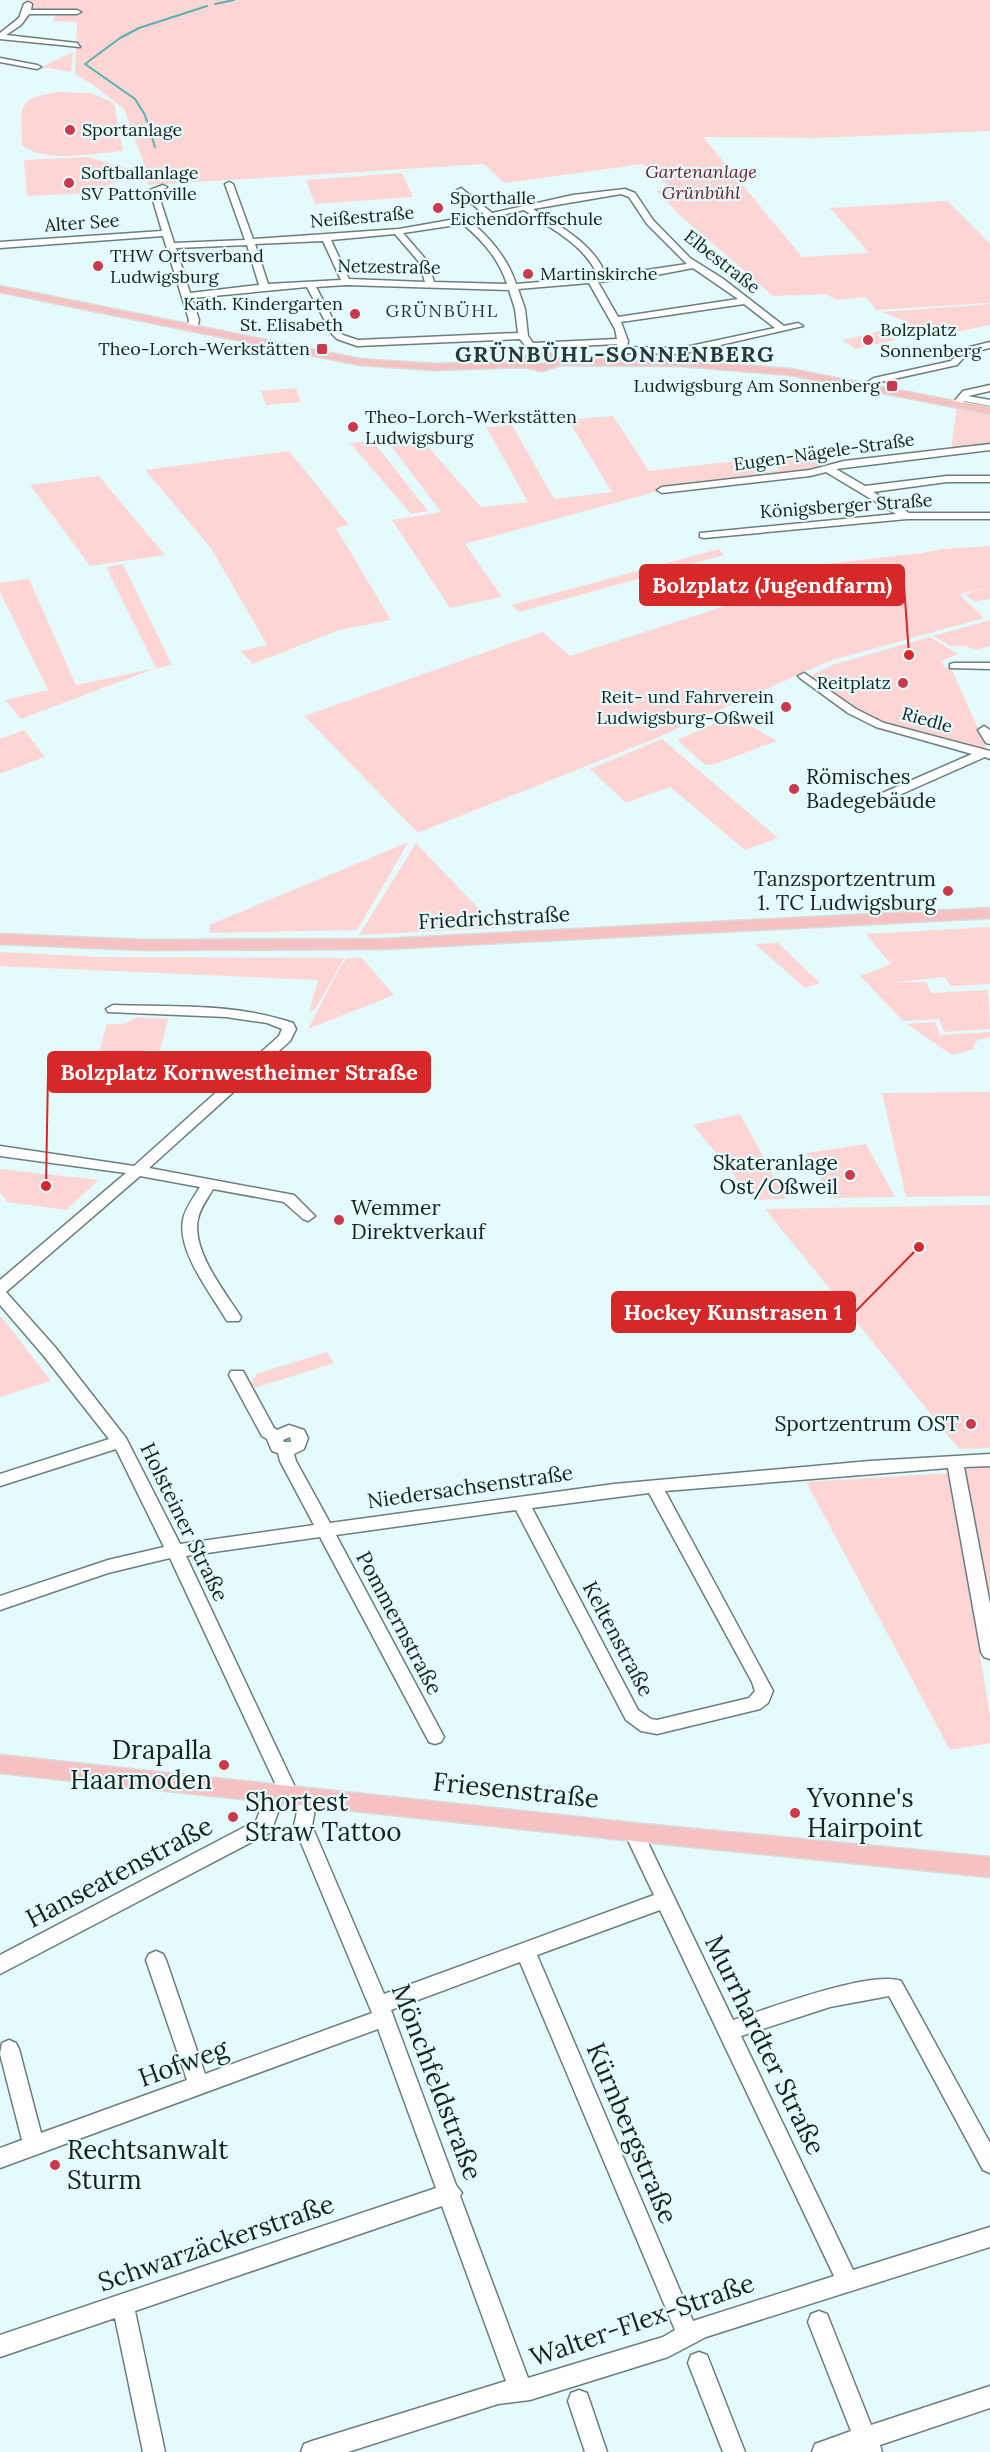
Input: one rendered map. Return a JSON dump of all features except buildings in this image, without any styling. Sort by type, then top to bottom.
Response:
[{"type":"main road","points":[[0,289],[306,352],[375,363],[457,368],[526,364],[543,368],[553,366],[557,362]]},
{"type":"main road","points":[[526,364],[533,351],[550,356],[557,362],[730,366],[790,372],[960,401],[990,411]]},
{"type":"main road","name":"Friedrichstraße","points":[[0,939],[181,946],[383,944],[990,913]]},
{"type":"main road","name":"Friesenstraße","points":[[0,1764],[633,1832],[990,1867]]},
{"type":"street","points":[[0,37],[18,24],[27,12],[28,2]]},
{"type":"street","points":[[27,12],[77,12]]},
{"type":"street","points":[[0,37],[77,45]]},
{"type":"street","points":[[0,60],[37,67]]},
{"type":"street","points":[[229,184],[264,287]]},
{"type":"street","points":[[163,187],[154,190],[154,193],[194,320],[192,328]]},
{"type":"street","points":[[460,189],[491,216]]},
{"type":"street","name":"Neißestraße","points":[[171,246],[326,238],[397,231],[465,221],[566,199],[622,192]]},
{"type":"street","name":"Elbestraße","points":[[622,192],[632,195],[650,222],[693,265],[719,280],[782,329]]},
{"type":"street","points":[[526,208],[579,246],[598,266],[603,279]]},
{"type":"street","points":[[465,221],[496,250],[507,270],[520,309],[523,336],[533,351],[623,345],[681,351],[798,326]]},
{"type":"street","points":[[397,231],[423,260],[430,283]]},
{"type":"street","name":"Alter See","points":[[0,245],[167,233]]},
{"type":"street","points":[[326,238],[346,282]]},
{"type":"street","name":"Netzestraße","points":[[186,296],[264,287],[346,282],[512,286],[603,279],[693,265]]},
{"type":"street","points":[[592,280],[615,320],[623,345],[621,356],[610,362]]},
{"type":"street","points":[[310,284],[335,332],[340,337],[357,343],[523,336]]},
{"type":"street","points":[[615,320],[746,301]]},
{"type":"street","points":[[866,386],[877,380],[954,363],[965,351],[990,345]]},
{"type":"street","points":[[960,401],[966,393],[990,388]]},
{"type":"street","points":[[960,401],[990,403]]},
{"type":"street","name":"Eugen-Nägele-Straße","points":[[662,490],[828,469],[844,464],[990,447]]},
{"type":"street","points":[[828,469],[907,516]]},
{"type":"street","points":[[861,490],[947,479],[990,479]]},
{"type":"street","name":"Königsberger Straße","points":[[704,534],[907,516],[990,516]]},
{"type":"street","points":[[954,666],[990,666]]},
{"type":"street","name":"Riedle","points":[[804,676],[862,717],[880,725],[986,755]]},
{"type":"street","name":"Riedle","points":[[884,797],[986,755]]},
{"type":"street","points":[[0,1288],[138,1170],[285,1038],[289,1029],[278,1022],[238,1015],[113,1009]]},
{"type":"street","points":[[0,1151],[51,1156],[138,1170],[289,1198],[308,1216]]},
{"type":"street","points":[[209,1184],[190,1218],[190,1236],[196,1252],[232,1317]]},
{"type":"street","name":"Holsteiner Straße","points":[[0,1295],[49,1351],[120,1442],[175,1551],[285,1785],[280,1794]]},
{"type":"street","name":"Pommernstraße","points":[[237,1375],[268,1432],[281,1443],[323,1530],[435,1737]]},
{"type":"street","points":[[0,1480],[120,1442]]},
{"type":"street","name":"Niedersachsenstraße","points":[[0,1603],[101,1568],[143,1556],[175,1551],[654,1486],[990,1460]]},
{"type":"street","points":[[956,1461],[988,1627],[990,1652]]},
{"type":"street","name":"Keltenstraße","points":[[521,1503],[632,1715],[639,1722],[657,1727],[754,1704],[762,1698],[764,1691],[761,1682],[654,1486]]},
{"type":"street","name":"Hanseatenstraße","points":[[0,1965],[264,1826],[280,1794]]},
{"type":"street","name":"Mönchfeldstraße","points":[[308,1797],[303,1826],[382,2011],[451,2193],[521,2390]]},
{"type":"street","name":"Murrhardter Straße","points":[[633,1832],[848,2282]]},
{"type":"street","name":"Hofweg","points":[[0,2158],[199,2085],[526,1952],[664,1900]]},
{"type":"street","name":"Kürnbergstraße","points":[[526,1952],[688,2335]]},
{"type":"street","points":[[156,1960],[199,2085]]},
{"type":"street","points":[[728,2031],[834,1996],[865,1989],[894,1987],[990,2163]]},
{"type":"street","points":[[9,2049],[34,2146]]},
{"type":"street","name":"Schwarzäckerstraße","points":[[0,2346],[451,2193]]},
{"type":"street","name":"Walter-Flex-Straße","points":[[312,2452],[498,2393],[521,2390],[668,2346],[700,2328],[990,2237]]},
{"type":"street","points":[[123,2305],[154,2452]]},
{"type":"street","points":[[819,2322],[869,2445]]},
{"type":"street","points":[[699,2363],[734,2452]]},
{"type":"street","points":[[823,2452],[869,2445],[990,2397]]},
{"type":"street","points":[[579,2401],[596,2452]]},
{"type":"green space","name":"Gartenanlage Grünbühl","points":[[22,0],[990,0],[990,131],[816,138],[703,137],[802,257],[869,253],[830,208],[948,201],[990,244],[990,303],[876,310],[866,297],[836,300],[827,294],[773,296],[682,217],[656,191],[672,189],[643,164],[504,183],[484,164],[148,185],[145,166],[124,109],[75,74],[77,22],[52,21],[58,13],[28,9],[28,2]]},
{"type":"green space","points":[[73,52],[71,72],[41,67]]},
{"type":"green space","name":"Sportanlage","points":[[58,92],[91,93],[114,103],[123,151],[57,156],[32,151],[22,145],[23,107],[34,98]]},
{"type":"green space","name":"Softballanlage SV Pattonville","points":[[88,157],[132,170],[134,174],[91,193],[27,196],[24,160]]},
{"type":"green space","points":[[402,173],[413,197],[315,204],[306,180]]},
{"type":"green space","points":[[990,304],[990,325],[930,337],[906,322],[882,312]]},
{"type":"green space","name":"Bolzplatz Sonnenberg","points":[[881,331],[895,340],[855,349],[842,340]]},
{"type":"green space","points":[[296,388],[301,402],[266,405],[261,391]]},
{"type":"green space","points":[[957,406],[990,414],[990,447],[951,451]]},
{"type":"green space","points":[[613,416],[649,471],[744,460],[755,473],[779,470],[771,459],[815,454],[828,469],[662,490],[465,544],[502,597],[450,608],[392,520],[441,512],[384,437],[417,434],[481,507],[528,502],[486,427],[512,425],[554,499],[612,492],[568,420]]},
{"type":"green space","points":[[372,440],[428,511],[411,514],[350,443]]},
{"type":"green space","points":[[289,451],[349,525],[336,528],[391,620],[339,630],[253,664],[240,651],[267,645],[211,548],[145,470]]},
{"type":"green space","points":[[99,476],[165,555],[90,566],[30,485]]},
{"type":"green space","points":[[990,546],[990,599],[975,602],[965,594],[988,587],[959,594],[984,618],[829,661],[659,737],[418,833],[304,716],[543,632],[570,656],[762,594],[743,573],[943,549]]},
{"type":"green space","points":[[719,549],[724,555],[519,612],[511,605]]},
{"type":"green space","points":[[123,564],[172,665],[156,668],[106,567]]},
{"type":"green space","points":[[29,579],[76,685],[156,668],[21,719],[5,700],[48,690],[0,592],[0,583]]},
{"type":"green space","points":[[990,620],[990,646],[976,650],[965,646],[950,646],[933,636]]},
{"type":"green space","points":[[930,637],[958,654],[941,661],[945,668],[951,668],[988,751],[902,729],[858,713],[810,676],[832,665]]},
{"type":"green space","points":[[733,715],[777,741],[712,765],[704,764],[677,740]]},
{"type":"green space","points":[[24,730],[45,757],[0,774],[0,739]]},
{"type":"green space","points":[[662,739],[778,838],[745,850],[670,787],[626,803],[590,769]]},
{"type":"green space","points":[[408,843],[357,930],[210,933],[209,925]]},
{"type":"green space","points":[[416,843],[497,928],[359,935]]},
{"type":"green space","points":[[990,927],[990,984],[950,986],[945,977],[895,982],[926,982],[931,993],[988,990],[990,1029],[944,1032],[939,1019],[903,1021],[860,976],[891,964],[866,934]]},
{"type":"green space","points":[[778,943],[820,983],[805,988],[755,944]]},
{"type":"green space","points":[[0,952],[102,957],[344,958],[316,1008],[309,1012],[318,980],[0,966]]},
{"type":"green space","points":[[347,958],[362,958],[394,995],[308,1029],[340,967]]},
{"type":"green space","points":[[137,1017],[168,1019],[160,1050],[146,1050],[137,1083],[91,1081],[107,1024],[124,1024]]},
{"type":"green space","points":[[935,1022],[940,1035],[990,1032],[990,1037],[976,1041],[973,1047],[975,1049],[952,1055],[907,1024]]},
{"type":"green space","points":[[990,1092],[990,1196],[906,1197],[882,1093]]},
{"type":"green space","points":[[740,1114],[786,1199],[754,1200],[693,1125]]},
{"type":"green space","name":"Skateranlage Ost/Oßweil","points":[[866,1144],[895,1197],[830,1198],[806,1153]]},
{"type":"green space","points":[[0,1169],[99,1180],[66,1210],[7,1202],[0,1192]]},
{"type":"green space","points":[[990,1205],[990,1448],[959,1449],[765,1209]]},
{"type":"green space","points":[[1,1316],[51,1381],[0,1397]]},
{"type":"green space","points":[[327,1352],[334,1363],[252,1389],[248,1382],[254,1381],[252,1378],[256,1377],[256,1374]]},
{"type":"green space","points":[[990,1466],[990,1652],[963,1470]]},
{"type":"green space","points":[[951,1473],[990,1717],[990,1743],[950,1750],[806,1482]]},
{"type":"waterway","points":[[215,4],[234,0]]},
{"type":"waterway","points":[[155,147],[145,115],[135,99],[85,64],[120,38],[139,28],[207,6]]},
{"type":"place","name":"Sportanlage","points":[[70,130]]},
{"type":"place","name":"Softballanlage SV Pattonville","points":[[69,183]]},
{"type":"place","name":"Sporthalle Eichendorffschule","points":[[438,208]]},
{"type":"place","name":"THW Ortsverband Ludwigsburg","points":[[98,266]]},
{"type":"place","name":"Martinskirche","points":[[528,274]]},
{"type":"place","name":"Kath. Kindergarten St. Elisabeth","points":[[355,314]]},
{"type":"place","name":"Bolzplatz Sonnenberg","points":[[868,340]]},
{"type":"place","name":"Theo-Lorch-Werkstätten","points":[[322,349]]},
{"type":"place","name":"Ludwigsburg Am Sonnenberg","points":[[892,386]]},
{"type":"place","name":"Theo-Lorch-Werkstätten Ludwigsburg","points":[[353,427]]},
{"type":"place","name":"Bolzplatz (Jugendfarm)","points":[[909,655]]},
{"type":"place","name":"Reitplatz","points":[[903,683]]},
{"type":"place","name":"Reit- und Fahrverein Ludwigsburg-Oßweil","points":[[786,707]]},
{"type":"place","name":"Römisches Badegebäude","points":[[794,789]]},
{"type":"place","name":"Tanzsportzentrum 1. TC Ludwigsburg","points":[[948,891]]},
{"type":"place","name":"Skateranlage Ost/Oßweil","points":[[850,1175]]},
{"type":"place","name":"Bolzplatz Kornwestheimer Straße","points":[[46,1186]]},
{"type":"place","name":"Wemmer Direktverkauf","points":[[339,1220]]},
{"type":"place","name":"Hockey Kunstrasen 1","points":[[919,1247]]},
{"type":"place","name":"Sportzentrum OST","points":[[971,1424]]},
{"type":"place","name":"Drapalla Haarmoden","points":[[224,1765]]},
{"type":"place","name":"Yvonne's Hairpoint","points":[[795,1813]]},
{"type":"place","name":"Shortest Straw Tattoo","points":[[233,1817]]},
{"type":"place","name":"Rechtsanwalt Sturm","points":[[55,2165]]},
{"type":"district","name":"GRÜNBÜHL","points":[[442,311]]},
{"type":"district","name":"GRÜNBÜHL-SONNENBERG","points":[[615,354]]}]
